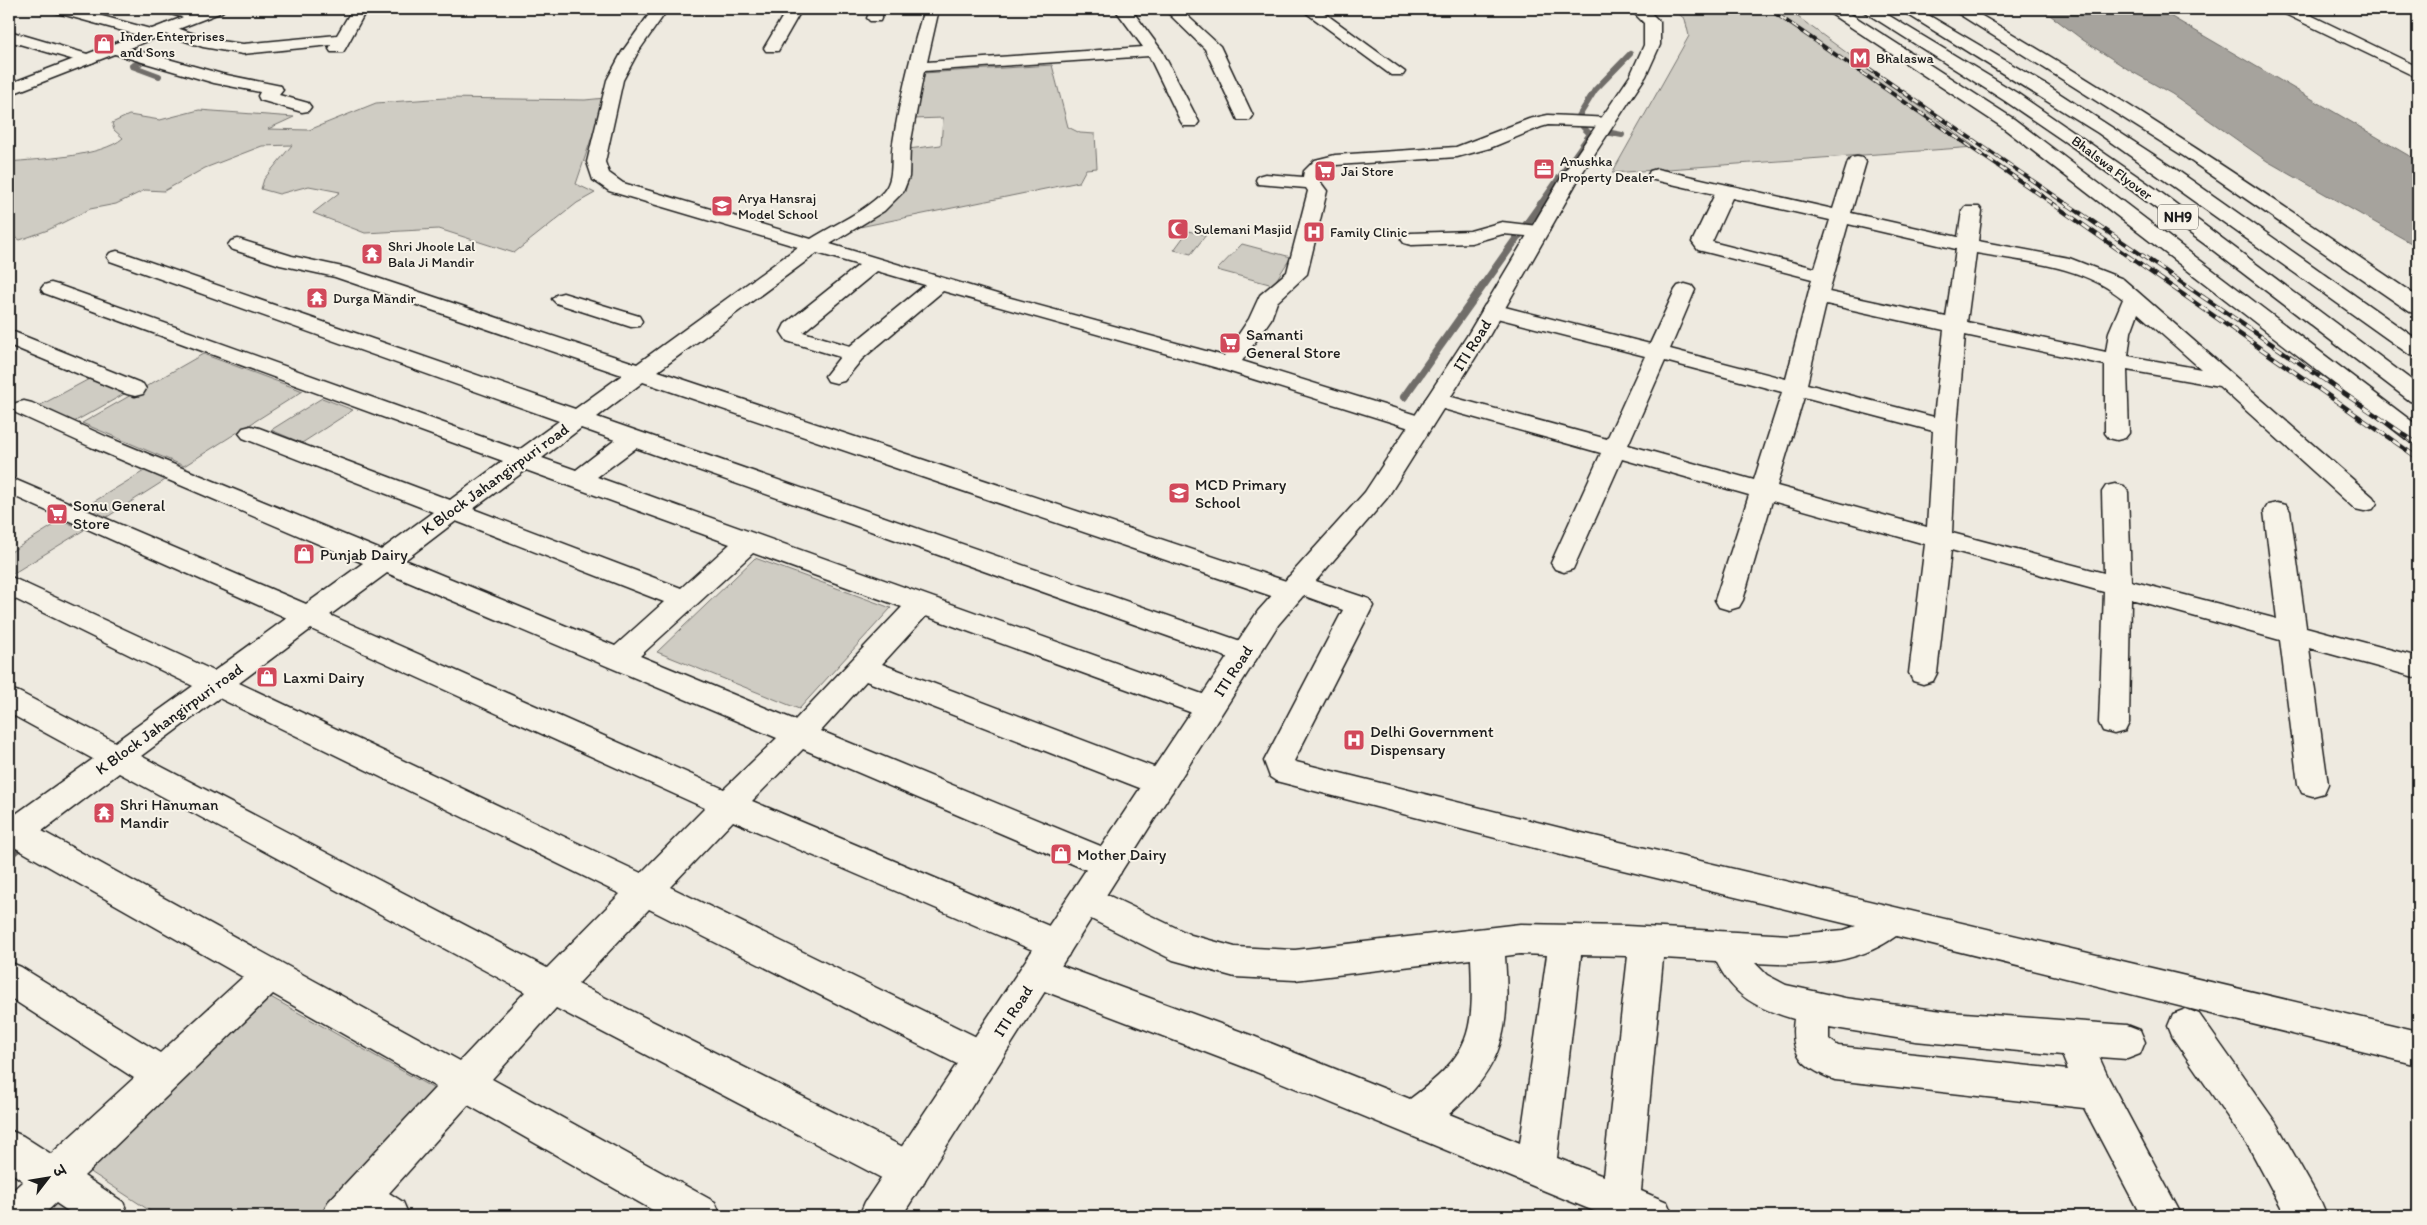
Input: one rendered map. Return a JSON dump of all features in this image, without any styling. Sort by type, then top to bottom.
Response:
[{"type":"main road","points":[[59,9],[209,44],[243,48],[339,44],[355,16]]},
{"type":"main road","points":[[168,9],[197,16]]},
{"type":"main road","points":[[9,90],[217,9]]},
{"type":"main road","points":[[660,9],[630,52],[615,80],[596,162],[600,176],[616,187],[874,264],[1229,364],[1421,424]]},
{"type":"main road","points":[[772,48],[794,9]]},
{"type":"main road","name":"K Block Jahangirpuri road","points":[[11,832],[118,757],[813,246],[877,207],[894,192],[900,177],[901,146],[906,113],[931,9]]},
{"type":"main road","points":[[1123,9],[1154,51],[1190,122]]},
{"type":"main road","points":[[1171,9],[1212,46],[1221,62],[1244,116]]},
{"type":"main road","points":[[1309,9],[1397,72]]},
{"type":"main road","name":"ITI Road","points":[[880,1216],[1268,618],[1374,498],[1437,400],[1602,128],[1638,76],[1652,45],[1652,22],[1638,9]]},
{"type":"main road","points":[[1833,9],[2008,123],[2418,437]]},
{"type":"main road","name":"Bhalswa Flyover","points":[[1868,9],[1932,45],[2081,143],[2418,396]]},
{"type":"main road","name":"Bhalswa Flyover","points":[[1907,9],[1965,41],[2120,140],[2418,350]]},
{"type":"main road","points":[[1959,9],[2128,111],[2274,207],[2418,308]]},
{"type":"main road","points":[[2286,9],[2418,73]]},
{"type":"main road","points":[[2319,9],[2418,56]]},
{"type":"main road","points":[[9,36],[88,59]]},
{"type":"main road","points":[[176,48],[196,40]]},
{"type":"main road","points":[[114,49],[220,79],[275,90],[266,96],[302,107]]},
{"type":"main road","points":[[918,67],[1154,51]]},
{"type":"main road","points":[[1267,299],[1297,274],[1304,240],[1318,191],[1312,183],[1313,171],[1321,164],[1335,160],[1425,156],[1457,152],[1484,144],[1535,122],[1548,120],[1602,128]]},
{"type":"main road","points":[[1729,600],[1795,388],[1821,286],[1857,162]]},
{"type":"main road","points":[[1657,175],[1966,245],[2070,265],[2116,283],[2364,503]]},
{"type":"main road","points":[[1266,180],[1312,183]]},
{"type":"main road","points":[[1726,191],[1702,242],[1705,246],[1821,286],[1955,327],[2116,361],[2228,381]]},
{"type":"main road","points":[[1923,673],[1939,539],[1945,427],[1955,327],[1972,211]]},
{"type":"main road","points":[[1412,239],[1471,237],[1502,228],[1539,231]]},
{"type":"main road","points":[[238,245],[287,261],[340,272],[639,373],[1294,588],[1359,606],[1279,761],[1280,768],[1287,772],[1426,810],[2212,995],[2418,1048]]},
{"type":"main road","points":[[117,257],[1245,653]]},
{"type":"main road","points":[[854,354],[795,336],[792,332],[793,329],[874,264]]},
{"type":"main road","points":[[1229,364],[1260,319],[1267,299],[1266,278]]},
{"type":"main road","points":[[836,376],[854,354],[940,283]]},
{"type":"main road","points":[[51,289],[1209,708]]},
{"type":"main road","points":[[1564,563],[1685,290]]},
{"type":"main road","points":[[2117,433],[2116,361],[2120,332],[2134,298]]},
{"type":"main road","points":[[563,299],[631,320]]},
{"type":"main road","points":[[1493,310],[1945,427]]},
{"type":"main road","points":[[9,337],[135,389]]},
{"type":"main road","points":[[1437,400],[1939,539],[2418,667]]},
{"type":"main road","points":[[24,408],[90,439],[1108,864]]},
{"type":"main road","points":[[251,433],[685,600]]},
{"type":"main road","points":[[578,480],[633,438]]},
{"type":"main road","points":[[9,485],[728,805],[1047,959],[1253,1052],[1653,1216]]},
{"type":"main road","points":[[2114,723],[2118,586],[2115,492]]},
{"type":"main road","points":[[2277,511],[2312,784]]},
{"type":"main road","points":[[619,659],[749,542]]},
{"type":"main road","points":[[9,585],[646,891],[982,1058]]},
{"type":"main road","points":[[363,1210],[464,1083],[551,988],[728,805],[799,735],[921,604]]},
{"type":"main road","points":[[862,668],[1161,783]]},
{"type":"main road","points":[[9,700],[551,988],[909,1171]]},
{"type":"main road","points":[[11,832],[270,974],[701,1216]]},
{"type":"main road","points":[[1085,900],[1185,949],[1235,962],[1295,965],[1520,939],[1647,942],[1789,950],[1844,945],[1867,938],[1892,920]]},
{"type":"main road","points":[[1536,1169],[1566,940]]},
{"type":"main road","points":[[1620,1204],[1647,942]]},
{"type":"main road","points":[[1413,1119],[1449,1093],[1473,1064],[1486,1035],[1489,1002],[1487,943]]},
{"type":"main road","points":[[1726,947],[1740,971],[1756,986],[1780,999],[1813,1008],[1870,1019],[1960,1031],[2127,1042]]},
{"type":"main road","points":[[14,1216],[55,1180],[270,974]]},
{"type":"main road","points":[[9,978],[164,1076]]},
{"type":"main road","points":[[1813,1008],[1809,1041],[1813,1050],[1822,1058],[1835,1063],[2095,1091]]},
{"type":"main road","points":[[2186,1026],[2263,1136],[2307,1216]]},
{"type":"main road","points":[[2072,1038],[2095,1091],[2162,1216]]},
{"type":"main road","points":[[9,1149],[109,1216]]},
{"type":"shaded area","points":[[1672,9],[1787,9],[1975,147],[1612,173],[1689,36],[1685,19]]},
{"type":"shaded area","points":[[2042,9],[2158,9],[2418,161],[2418,247],[2267,161],[2172,94],[2129,70],[2083,40]]},
{"type":"shaded area","points":[[1052,65],[1068,127],[1080,133],[1095,134],[1097,168],[1086,169],[1079,182],[850,229],[905,192],[910,173],[908,149],[941,145],[943,118],[913,119],[924,73]]},
{"type":"shaded area","points":[[445,98],[585,100],[605,98],[576,184],[595,193],[577,203],[514,253],[439,229],[365,233],[313,213],[340,192],[309,186],[279,194],[261,189],[264,179],[292,145],[262,146],[205,168],[164,191],[145,190],[116,204],[90,209],[48,230],[20,240],[15,237],[9,239],[9,162],[69,156],[113,144],[123,138],[114,130],[112,123],[129,115],[160,120],[199,110],[294,117],[268,129],[309,130],[376,103]]},
{"type":"shaded area","points":[[1188,231],[1206,235],[1191,254],[1174,250]]},
{"type":"shaded area","points":[[1242,244],[1291,257],[1273,285],[1217,270]]},
{"type":"shaded area","points":[[203,354],[303,391],[184,466],[82,423]]},
{"type":"shaded area","points":[[91,378],[126,393],[72,423],[37,407]]},
{"type":"shaded area","points":[[322,398],[353,410],[302,443],[271,430]]},
{"type":"shaded area","points":[[149,468],[170,477],[107,517],[85,507]]},
{"type":"shaded area","points":[[62,520],[84,530],[9,576],[9,553]]},
{"type":"shaded area","points":[[755,558],[891,608],[799,709],[657,652]]},
{"type":"shaded area","points":[[267,995],[438,1091],[324,1216],[158,1216],[83,1167]]},
{"type":"shaded area","points":[[47,1192],[80,1216],[21,1216]]},
{"type":"waterway","points":[[1540,205],[1590,134],[1583,127],[1579,116],[1595,90],[1630,54]]},
{"type":"waterway","points":[[148,59],[132,66],[159,76]]},
{"type":"waterway","points":[[1596,130],[1622,135]]},
{"type":"waterway","points":[[1404,397],[1541,204]]},
{"type":"waterway","points":[[9,852],[24,841]]},
{"type":"railway","points":[[1769,9],[2055,205]]},
{"type":"railway","points":[[1868,68],[2068,205]]},
{"type":"railway","points":[[2053,204],[2418,458]]},
{"type":"railway","points":[[2067,204],[2418,444]]},
{"type":"place","name":"Inder Enterprises and Sons","points":[[104,44]]},
{"type":"place","name":"Bhalaswa","points":[[1860,58]]},
{"type":"place","name":"Anushka Property Dealer","points":[[1544,169]]},
{"type":"place","name":"Jai Store","points":[[1325,171]]},
{"type":"place","name":"Arya Hansraj Model School","points":[[722,206]]},
{"type":"place","name":"Sulemani Masjid","points":[[1178,229]]},
{"type":"place","name":"Family Clinic","points":[[1314,232]]},
{"type":"place","name":"Shri Jhoole Lal Bala Ji Mandir","points":[[372,254]]},
{"type":"place","name":"Durga Mandir","points":[[317,298]]},
{"type":"place","name":"Samanti General Store","points":[[1230,343]]},
{"type":"place","name":"MCD Primary School","points":[[1179,493]]},
{"type":"place","name":"Sonu General Store","points":[[57,514]]},
{"type":"place","name":"Punjab Dairy","points":[[304,554]]},
{"type":"place","name":"Laxmi Dairy","points":[[267,677]]},
{"type":"place","name":"Delhi Government Dispensary","points":[[1354,740]]},
{"type":"place","name":"Shri Hanuman Mandir","points":[[104,813]]},
{"type":"place","name":"Mother Dairy","points":[[1061,854]]}]
